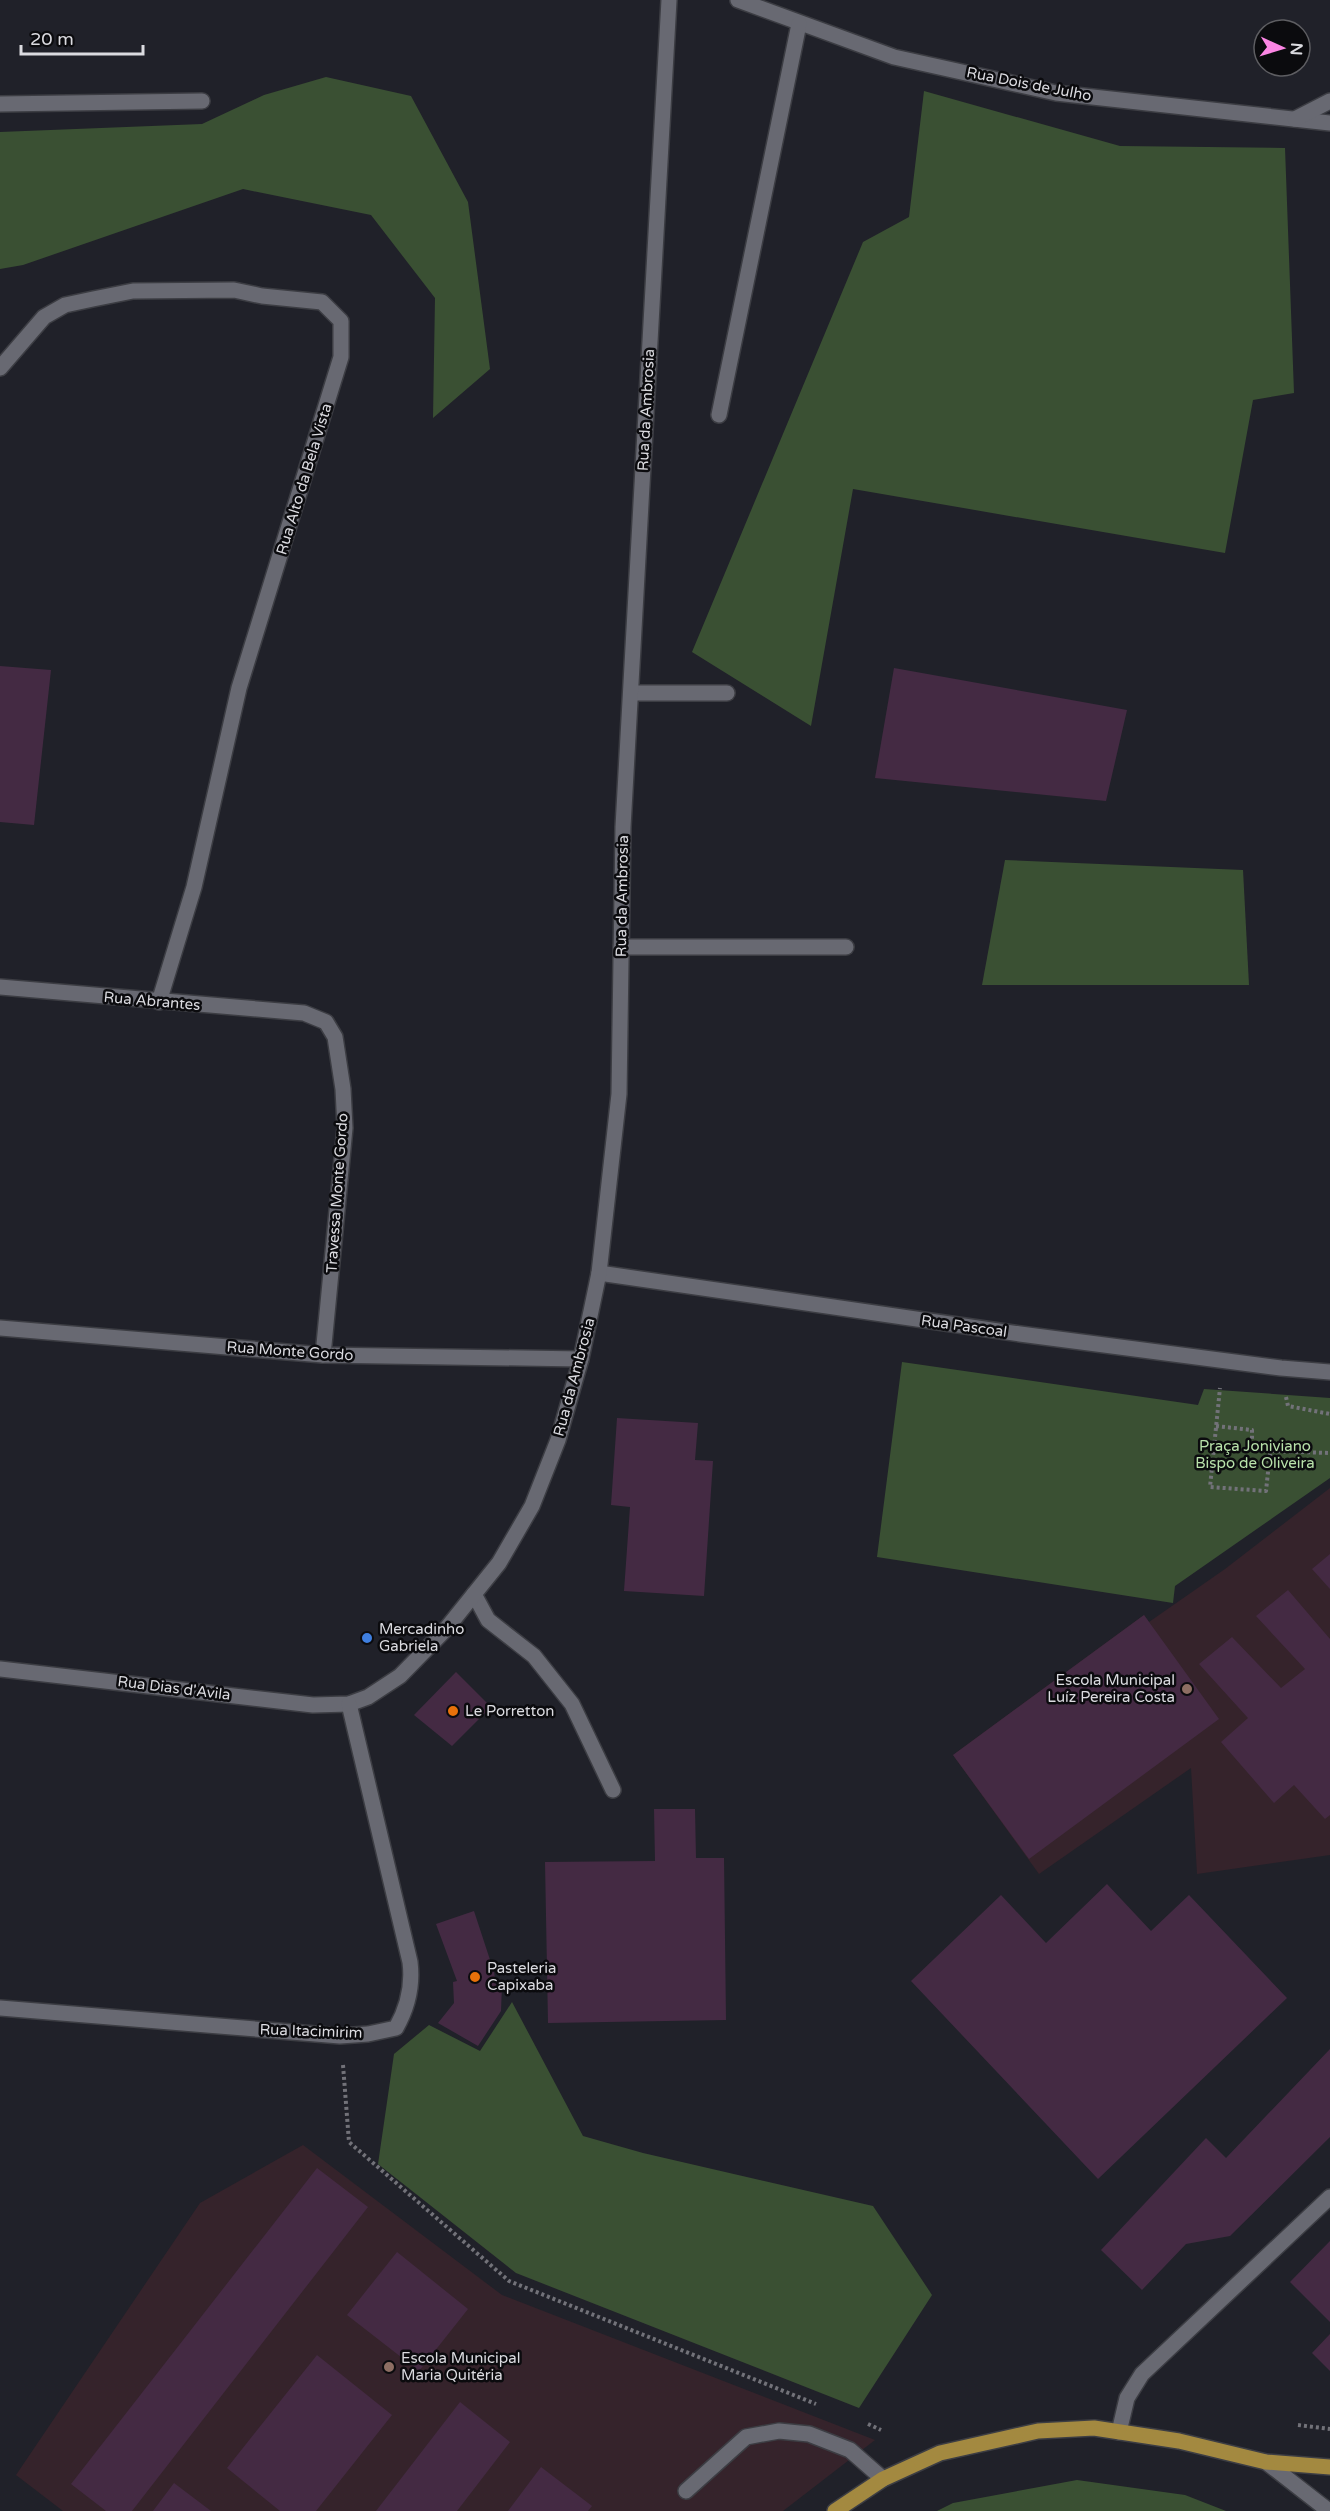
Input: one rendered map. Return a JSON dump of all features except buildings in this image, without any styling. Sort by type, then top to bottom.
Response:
[{"type":"main road","points":[[835,2511],[883,2479],[939,2453],[1038,2432],[1094,2428],[1179,2441],[1266,2462],[1330,2467]]},
{"type":"street","name":"Rua da Ambrosia","points":[[349,1704],[368,1697],[400,1676],[446,1629],[499,1563],[532,1506],[558,1440],[581,1359],[599,1273],[619,1094],[622,827],[669,0]]},
{"type":"street","name":"Rua Dois de Julho","points":[[738,0],[894,57],[1056,93],[1330,123]]},
{"type":"street","points":[[719,415],[799,24]]},
{"type":"street","points":[[1294,119],[1330,101]]},
{"type":"street","points":[[0,104],[202,102]]},
{"type":"street","name":"Rua Alto da Bela Vista","points":[[0,368],[44,317],[65,305],[133,291],[234,290],[262,296],[322,302],[341,321],[341,357],[239,688],[194,887],[159,1002]]},
{"type":"street","points":[[631,693],[727,693]]},
{"type":"street","points":[[621,947],[846,947]]},
{"type":"street","name":"Rua Abrantes","points":[[0,987],[304,1013]]},
{"type":"street","name":"Travessa Monte Gordo","points":[[304,1013],[326,1022],[335,1038],[343,1089],[345,1128],[323,1355]]},
{"type":"street","name":"Rua Pascoal","points":[[599,1273],[1020,1334],[1281,1368],[1330,1372]]},
{"type":"street","name":"Rua Monte Gordo","points":[[0,1328],[323,1355],[581,1359]]},
{"type":"street","points":[[474,1594],[488,1620],[534,1656],[572,1704],[613,1790]]},
{"type":"street","name":"Rua Dias d'Avila","points":[[0,1669],[313,1705],[349,1704]]},
{"type":"street","name":"Rua Itacimirim","points":[[0,2008],[340,2036],[368,2034],[396,2028],[405,2013],[409,1995],[412,1977],[410,1962],[349,1704]]},
{"type":"street","points":[[1119,2432],[1127,2398],[1142,2374],[1330,2197]]},
{"type":"street","points":[[686,2491],[746,2438],[779,2431],[809,2434],[850,2450],[883,2479]]},
{"type":"street","points":[[1266,2462],[1329,2511]]},
{"type":"path","points":[[1216,1426],[1252,1430],[1252,1443],[1271,1444],[1266,1491],[1210,1487],[1216,1426],[1221,1384]]},
{"type":"path","points":[[1286,1390],[1288,1406],[1330,1414]]},
{"type":"path","points":[[1270,1451],[1330,1454]]},
{"type":"path","points":[[343,2063],[350,2142],[509,2281],[826,2408]]},
{"type":"path","points":[[859,2421],[881,2430]]},
{"type":"path","points":[[1298,2425],[1330,2429]]},
{"type":"shaded area","name":"Escola Municipal Luíz Pereira Costa","points":[[1330,1488],[1330,1855],[1197,1874],[1191,1768],[1039,1874],[953,1755],[1144,1615],[1149,1622],[1225,1569]]},
{"type":"shaded area","name":"Escola Municipal Maria Quitéria","points":[[303,2145],[502,2295],[875,2440],[783,2511],[63,2511],[16,2475],[200,2203]]},
{"type":"green space","points":[[326,77],[411,96],[468,202],[490,369],[433,418],[435,298],[371,215],[243,189],[23,265],[0,269],[0,132],[202,124],[264,95]]},
{"type":"green space","points":[[924,91],[1120,146],[1285,148],[1294,393],[1253,400],[1225,553],[853,489],[811,726],[692,652],[863,242],[909,217]]},
{"type":"green space","points":[[1005,860],[1243,870],[1249,985],[982,985]]},
{"type":"green space","name":"Praça Joniviano Bispo de Oliveira","points":[[902,1362],[1198,1405],[1204,1389],[1330,1398],[1330,1478],[1175,1586],[1173,1603],[877,1557]]},
{"type":"green space","points":[[512,2002],[583,2136],[643,2153],[873,2206],[932,2295],[859,2408],[516,2273],[378,2164],[394,2054],[429,2025],[480,2051]]},
{"type":"green space","points":[[1077,2480],[1185,2495],[1226,2511],[937,2511],[953,2503]]},
{"type":"place","name":"Mercadinho Gabriela","points":[[367,1638]]},
{"type":"place","name":"Escola Municipal Luíz Pereira Costa","points":[[1187,1689]]},
{"type":"place","name":"Le Porretton","points":[[453,1711]]},
{"type":"place","name":"Pasteleria Capixaba","points":[[475,1977]]},
{"type":"place","name":"Escola Municipal Maria Quitéria","points":[[389,2367]]}]
